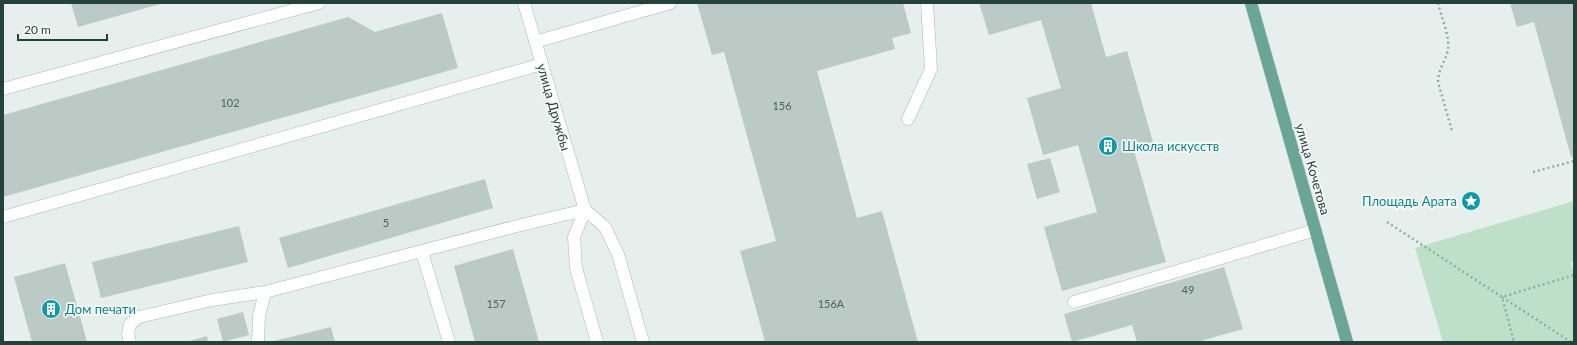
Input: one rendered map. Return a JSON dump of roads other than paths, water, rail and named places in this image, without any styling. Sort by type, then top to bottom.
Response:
[{"type":"main road","name":"улица Кочетова","points":[[1251,3],[1347,342]]},
{"type":"street","points":[[3,90],[318,3]]},
{"type":"street","name":"улица Дружбы","points":[[524,3],[584,210]]},
{"type":"street","points":[[536,42],[670,3]]},
{"type":"street","points":[[908,119],[931,69],[927,3]]},
{"type":"street","points":[[3,216],[542,64]]},
{"type":"street","points":[[130,342],[128,334],[130,324],[138,317],[212,300],[265,292],[584,210]]},
{"type":"street","points":[[584,210],[574,237],[576,268],[596,342]]},
{"type":"street","points":[[584,210],[605,227],[618,254],[643,342]]},
{"type":"street","points":[[1074,302],[1316,230]]},
{"type":"street","points":[[422,252],[449,342]]},
{"type":"street","points":[[258,342],[259,316],[265,292]]},
{"type":"place","name":"Школа искусств","points":[[1108,146]]},
{"type":"place","name":"Площадь Арата","points":[[1471,201]]},
{"type":"place","name":"Дом печати","points":[[51,309]]}]
